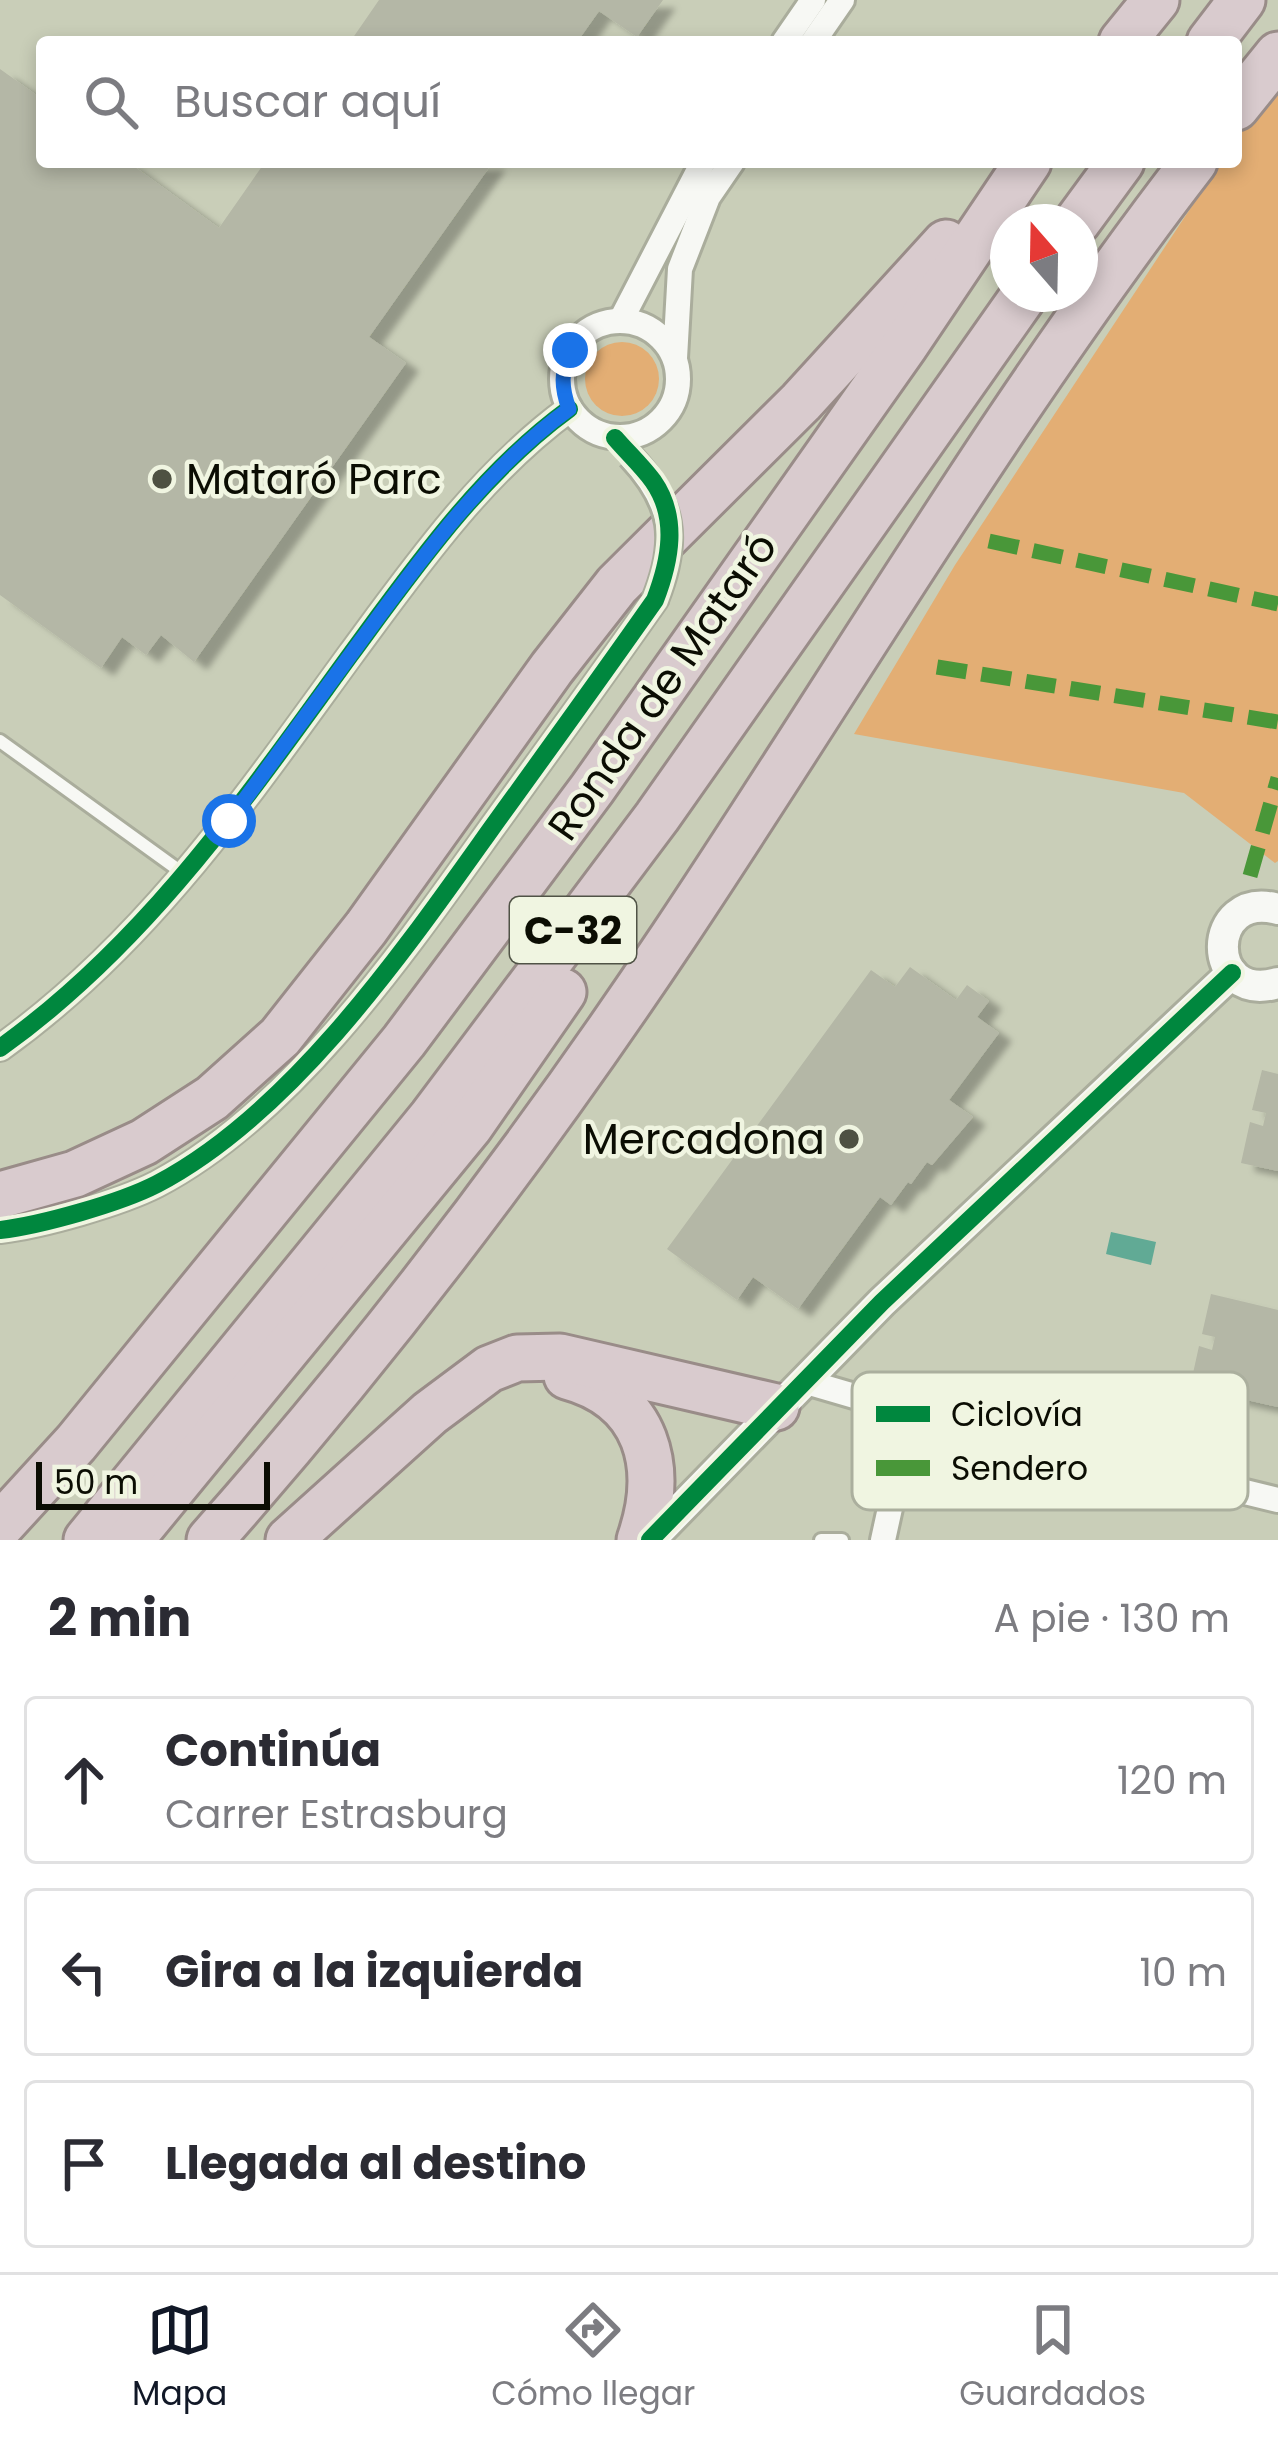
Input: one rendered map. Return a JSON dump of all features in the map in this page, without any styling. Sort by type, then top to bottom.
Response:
[{"type":"highway","points":[[1127,36],[1156,0]]},
{"type":"highway","points":[[1215,36],[1242,0]]},
{"type":"highway","points":[[1242,100],[1278,55]]},
{"type":"highway","points":[[0,1196],[75,1174],[144,1142],[212,1098],[280,1037],[354,944],[617,585],[801,402],[1019,168]]},
{"type":"highway","name":"Ronda de Mataró","points":[[0,1526],[76,1443],[404,1041],[592,789],[904,345],[1021,168]]},
{"type":"highway","points":[[1090,204],[1117,168]]},
{"type":"highway","points":[[210,1540],[418,1289],[571,1085],[674,936],[1015,414],[1190,168]]},
{"type":"highway","name":"Ronda de Mataró","points":[[87,1540],[432,1117],[657,817],[1012,312]]},
{"type":"highway","points":[[130,1540],[470,1126],[613,919],[657,817]]},
{"type":"highway","points":[[289,1540],[445,1402],[489,1369],[517,1358],[560,1357],[790,1394]]},
{"type":"highway","points":[[363,1473],[397,1464],[506,1376],[554,1373],[603,1391],[638,1427],[654,1487],[640,1540]]},
{"type":"street","points":[[788,36],[813,0]]},
{"type":"street","points":[[817,36],[842,0]]},
{"type":"street","points":[[621,320],[700,168]]},
{"type":"street","points":[[622,447],[660,423],[674,404],[680,381],[676,358],[680,269],[708,197],[728,168]]},
{"type":"street","points":[[0,1230],[155,1185],[225,1138],[291,1080],[425,921],[655,600],[671,546],[655,483],[622,447],[589,429],[569,409],[562,369],[570,350],[600,324],[621,320],[644,325],[663,338],[676,358]]},
{"type":"street","points":[[0,1048],[103,965],[185,875],[466,505],[569,409]]},
{"type":"street","points":[[1276,987],[1250,985],[1232,973],[1222,947],[1231,920],[1253,907],[1278,909]]},
{"type":"street","points":[[650,1540],[790,1394],[1232,973]]},
{"type":"street","points":[[790,1394],[852,1403]]},
{"type":"street","points":[[1248,1493],[1278,1500]]},
{"type":"street","points":[[883,1540],[890,1510]]},
{"type":"lane","points":[[0,741],[185,875]]},
{"type":"lane","points":[[821,1540],[842,1540]]},
{"type":"shaded area","points":[[1278,80],[1275,863],[1184,793],[854,734],[955,565],[1217,168],[1242,168],[1242,128]]},
{"type":"shaded area","points":[[622,342],[649,352],[659,379],[649,406],[622,416],[595,406],[585,379],[595,352]]},
{"type":"water","points":[[1111,1232],[1156,1242],[1151,1265],[1106,1254]]},
{"type":"building","points":[[379,0],[663,0],[638,36],[599,11],[581,36],[354,36]]},
{"type":"building","name":"Mataró Parc","points":[[0,69],[36,95],[36,168],[136,168],[219,228],[261,168],[489,168],[369,337],[406,363],[194,662],[161,635],[146,655],[122,637],[101,668],[0,595]]},
{"type":"building","name":"Mercadona","points":[[910,967],[956,1000],[967,985],[989,1001],[977,1017],[999,1033],[949,1100],[973,1117],[891,1205],[880,1197],[798,1309],[753,1277],[737,1300],[667,1249],[871,970],[895,987]]},
{"type":"building","points":[[1262,1070],[1278,1074],[1278,1171],[1241,1163],[1250,1122],[1263,1126],[1266,1113],[1252,1110]]},
{"type":"building","points":[[1211,1294],[1278,1310],[1278,1407],[1248,1400],[1248,1372],[1193,1372],[1199,1346],[1212,1350],[1215,1337],[1202,1334]]},
{"type":"marked path","points":[[989,541],[1278,604]]},
{"type":"marked path","points":[[937,667],[1278,722]]},
{"type":"marked path","points":[[1250,876],[1278,778]]},
{"type":"cycle path","points":[[0,1048],[53,1007],[148,915],[233,814],[451,523],[507,462],[569,409]]},
{"type":"cycle path","points":[[0,1230],[123,1198],[157,1184],[207,1153],[299,1073],[383,976],[655,600],[668,555],[666,510],[653,481],[615,438]]},
{"type":"cycle path","points":[[650,1540],[882,1302],[1232,973]]},
{"type":"place","name":"Mataró Parc","points":[[162,479]]},
{"type":"place","name":"Mercadona","points":[[849,1139]]},
{"type":"route","points":[[229,821],[466,505],[569,409],[562,369],[570,350]]}]
